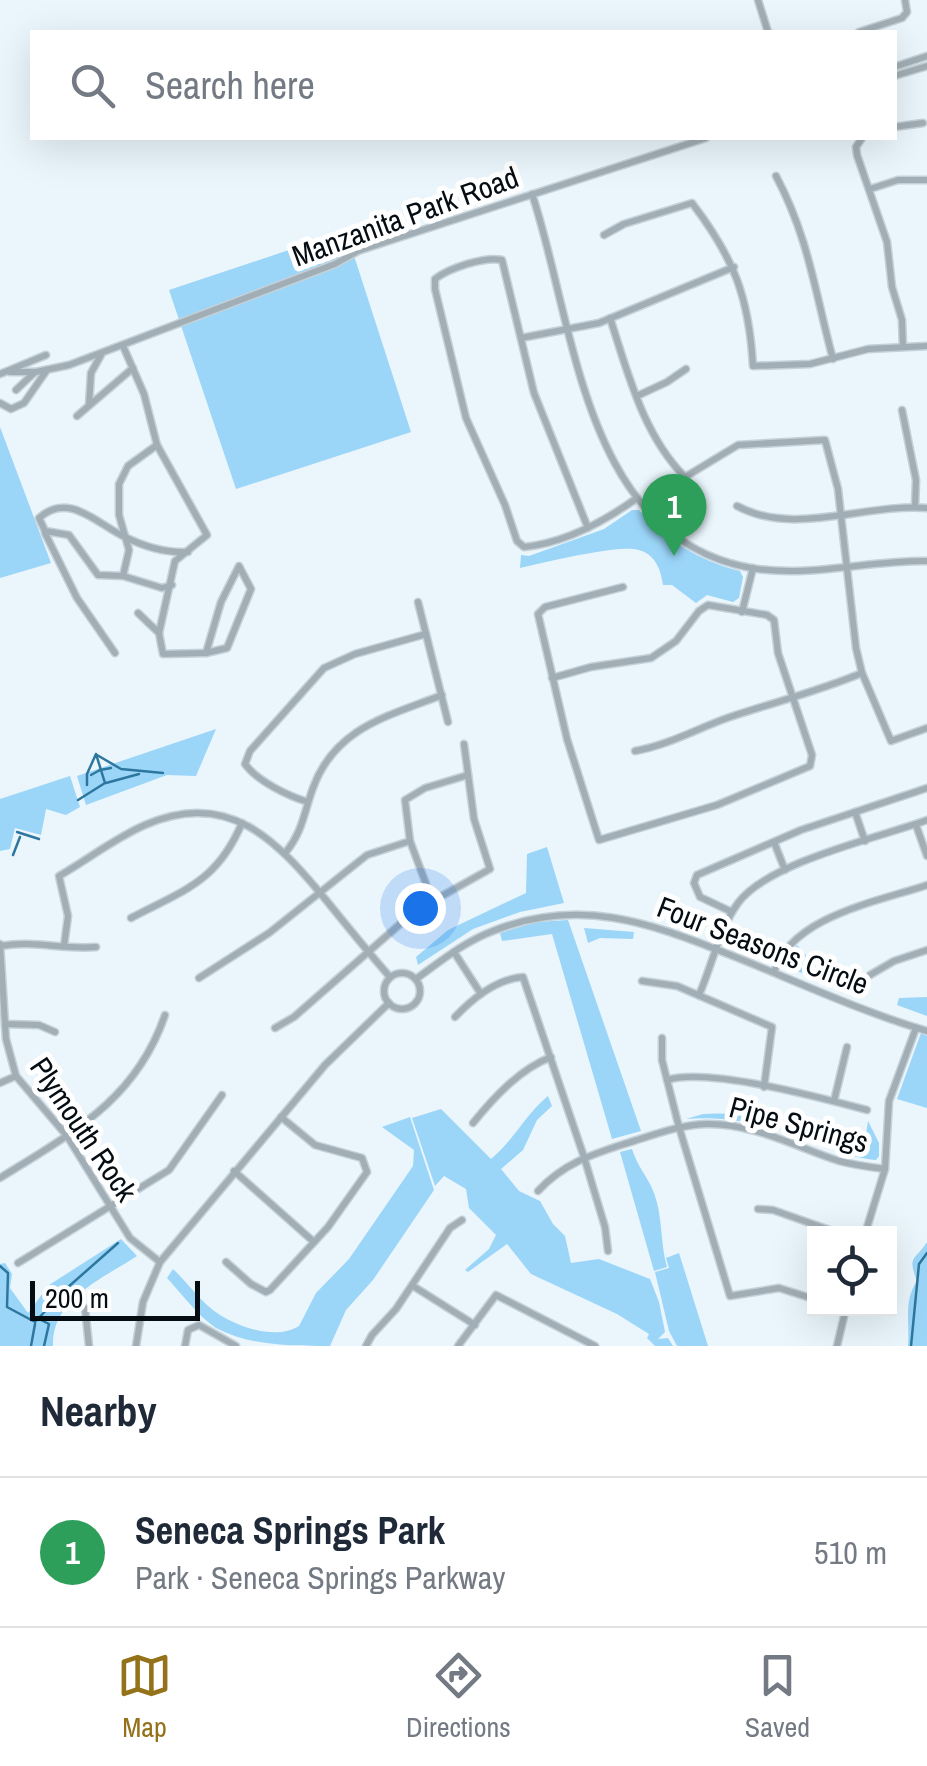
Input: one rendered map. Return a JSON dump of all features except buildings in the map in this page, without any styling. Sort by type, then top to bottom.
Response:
[{"type":"street","points":[[758,0],[767,30]]},
{"type":"street","points":[[864,30],[905,15],[905,0]]},
{"type":"street","points":[[897,66],[927,56]]},
{"type":"street","points":[[897,75],[927,66]]},
{"type":"street","points":[[897,127],[923,124]]},
{"type":"street","name":"Manzanita Park Road","points":[[10,372],[47,370],[102,354],[335,264],[358,251],[700,140]]},
{"type":"street","points":[[860,140],[857,155],[887,242],[904,347]]},
{"type":"street","points":[[776,176],[810,256],[833,359]]},
{"type":"street","points":[[870,189],[898,180],[927,180]]},
{"type":"street","points":[[532,194],[552,258],[573,358],[598,426],[637,498],[658,521],[698,549],[753,568],[787,572],[927,562]]},
{"type":"street","points":[[604,235],[624,224],[692,203],[734,267],[746,309],[752,366],[810,364],[868,350],[927,346]]},
{"type":"street","points":[[588,528],[542,415],[502,260],[494,258],[444,273],[435,279],[459,398],[518,541],[524,547],[588,528],[637,498]]},
{"type":"street","points":[[521,338],[610,318],[734,267]]},
{"type":"street","points":[[610,318],[657,442],[685,477],[738,446],[825,440],[841,514],[862,673],[891,741],[927,728]]},
{"type":"street","points":[[123,346],[144,394],[158,445],[207,535],[176,561],[159,632],[164,654],[206,653],[227,648],[252,589],[239,566],[221,602],[206,653]]},
{"type":"street","points":[[89,406],[91,373],[102,354]]},
{"type":"street","points":[[0,374],[46,355]]},
{"type":"street","points":[[77,416],[133,368]]},
{"type":"street","points":[[637,396],[686,369]]},
{"type":"street","points":[[0,403],[11,409],[24,402],[45,378],[47,370]]},
{"type":"street","points":[[16,390],[36,372]]},
{"type":"street","points":[[902,410],[916,480],[916,507]]},
{"type":"street","points":[[122,576],[130,550],[119,516],[120,484],[128,466],[158,445]]},
{"type":"street","points":[[114,653],[77,598],[39,518],[62,506],[88,514],[123,536],[169,552],[188,552]]},
{"type":"street","points":[[737,506],[774,518],[927,508]]},
{"type":"street","points":[[45,532],[69,535],[98,575],[122,576],[162,588],[172,584]]},
{"type":"street","points":[[742,612],[753,568]]},
{"type":"street","points":[[552,678],[591,667],[652,658],[676,641],[708,605],[768,616],[774,620],[778,653],[812,755],[810,766],[717,805],[599,840],[567,739],[552,678],[538,614],[544,607],[623,586]]},
{"type":"street","points":[[418,602],[448,722]]},
{"type":"street","points":[[138,613],[159,632]]},
{"type":"street","points":[[308,802],[250,772],[244,764],[258,739],[324,668],[355,654],[426,634]]},
{"type":"street","points":[[636,752],[862,673]]},
{"type":"street","points":[[286,852],[302,827],[322,768],[360,728],[374,719],[442,695]]},
{"type":"street","points":[[274,1028],[294,1017],[432,900],[490,869],[474,819],[464,744]]},
{"type":"street","points":[[432,900],[410,841],[404,800],[425,788],[468,775]]},
{"type":"street","points":[[732,912],[700,897],[694,878],[774,842],[927,788]]},
{"type":"street","points":[[855,812],[865,842]]},
{"type":"street","points":[[64,946],[68,916],[59,876],[128,833],[157,820],[207,815],[242,824],[265,835],[286,852],[390,977]]},
{"type":"street","points":[[699,995],[732,912],[754,886],[786,870],[927,820]]},
{"type":"street","points":[[131,918],[212,872],[226,857],[242,824]]},
{"type":"street","points":[[916,824],[927,856]]},
{"type":"street","points":[[199,978],[258,941],[367,855],[410,841]]},
{"type":"street","points":[[774,842],[786,870]]},
{"type":"street","points":[[774,972],[792,940],[811,926],[927,885]]},
{"type":"street","name":"Four Seasons Circle","points":[[136,1346],[143,1302],[160,1262],[280,1117],[325,1065],[389,1004],[406,1008],[416,1002],[420,990],[416,979],[484,935],[522,922],[588,914],[646,923],[927,1031]]},
{"type":"street","points":[[0,945],[28,942],[96,947]]},
{"type":"street","name":"Plymouth Rock","points":[[0,945],[5,1024],[16,1076],[67,1136],[139,1248],[160,1262]]},
{"type":"street","points":[[870,974],[927,950]]},
{"type":"street","points":[[454,952],[481,994]]},
{"type":"street","points":[[390,977],[406,973],[416,979]]},
{"type":"street","points":[[389,1004],[384,993],[390,977]]},
{"type":"street","points":[[456,1017],[481,994],[523,977],[584,1157],[605,1227],[608,1252]]},
{"type":"street","points":[[642,981],[677,986],[772,1027],[764,1088]]},
{"type":"street","points":[[0,1178],[108,1107],[152,1049],[165,1015]]},
{"type":"street","points":[[5,1024],[39,1025],[55,1032]]},
{"type":"street","points":[[867,1226],[884,1169],[889,1101],[916,1028]]},
{"type":"street","points":[[662,1038],[679,1127],[730,1296],[779,1288],[807,1297]]},
{"type":"street","points":[[834,1101],[847,1046]]},
{"type":"street","points":[[474,1123],[524,1072],[551,1057]]},
{"type":"street","points":[[667,1080],[695,1075],[867,1110]]},
{"type":"street","points":[[0,1083],[16,1076]]},
{"type":"street","points":[[18,1263],[168,1170],[222,1095]]},
{"type":"street","points":[[226,1262],[266,1292],[314,1242],[368,1167],[355,1156],[315,1145],[280,1117]]},
{"type":"street","name":"Pipe Springs","points":[[538,1191],[560,1170],[584,1157],[679,1127],[729,1126],[792,1141],[840,1161],[884,1169]]},
{"type":"street","points":[[234,1172],[314,1242]]},
{"type":"street","points":[[758,1209],[774,1210],[819,1226]]},
{"type":"street","points":[[366,1346],[413,1286],[450,1228],[462,1220]]},
{"type":"street","points":[[413,1286],[474,1326]]},
{"type":"street","points":[[458,1346],[496,1296],[595,1346]]},
{"type":"street","points":[[84,1308],[89,1346]]},
{"type":"street","points":[[837,1346],[844,1316]]},
{"type":"street","points":[[186,1346],[188,1330],[199,1325],[236,1346]]},
{"type":"shaded area","points":[[346,231],[411,432],[236,489],[169,290]]},
{"type":"shaded area","points":[[0,427],[51,563],[0,578]]},
{"type":"shaded area","points":[[632,510],[639,510],[685,548],[740,571],[743,577],[739,598],[733,602],[707,595],[696,603],[672,585],[663,585],[655,561],[640,550],[609,550],[520,568],[521,555],[529,556],[604,529]]},
{"type":"shaded area","points":[[216,729],[196,776],[167,775],[86,805],[77,776]]},
{"type":"shaded area","points":[[70,776],[80,807],[66,815],[46,809],[41,835],[15,828],[10,849],[0,851],[0,799]]},
{"type":"shaded area","points":[[547,847],[564,903],[520,912],[473,929],[418,965],[416,957],[448,930],[526,893],[527,854]]},
{"type":"shaded area","points":[[568,920],[641,1131],[612,1139],[552,934],[502,941],[500,933],[537,922]]},
{"type":"shaded area","points":[[584,928],[634,932],[633,939],[600,938],[588,943]]},
{"type":"shaded area","points":[[797,945],[827,979],[826,982],[786,967]]},
{"type":"shaded area","points":[[927,997],[927,1016],[897,1005],[899,998]]},
{"type":"shaded area","points":[[921,1033],[927,1036],[927,1108],[897,1099]]},
{"type":"shaded area","points":[[548,1096],[552,1106],[537,1120],[523,1150],[501,1169],[519,1191],[540,1201],[565,1236],[571,1263],[599,1259],[650,1279],[665,1332],[658,1339],[668,1338],[673,1346],[655,1346],[647,1338],[649,1334],[617,1314],[531,1274],[507,1244],[468,1272],[465,1270],[489,1249],[496,1235],[469,1208],[466,1189],[444,1176],[435,1186],[412,1118],[441,1109],[491,1159]]},
{"type":"shaded area","points":[[703,1114],[772,1120],[864,1146],[868,1121],[879,1143],[879,1156],[876,1160],[856,1157],[802,1136],[759,1125],[686,1119]]},
{"type":"shaded area","points":[[410,1117],[434,1190],[373,1280],[346,1310],[330,1346],[271,1344],[229,1334],[203,1317],[167,1278],[173,1269],[208,1306],[238,1324],[270,1332],[299,1326],[316,1293],[349,1259],[413,1166],[414,1150],[382,1127]]},
{"type":"shaded area","points":[[632,1149],[652,1187],[659,1211],[667,1267],[654,1271],[620,1152]]},
{"type":"shaded area","points":[[121,1239],[137,1256],[70,1303],[60,1316],[53,1346],[0,1346],[0,1264],[5,1263],[12,1274],[10,1288],[28,1313],[49,1285]]},
{"type":"shaded area","points":[[927,1242],[927,1346],[908,1346],[909,1304],[917,1281],[913,1262]]},
{"type":"shaded area","points":[[679,1253],[708,1346],[677,1346],[669,1331],[655,1272],[669,1268],[666,1258]]},
{"type":"waterway","points":[[78,800],[105,783],[96,754],[87,774],[87,785]]},
{"type":"waterway","points":[[97,755],[121,769],[163,773]]},
{"type":"waterway","points":[[100,770],[111,768]]},
{"type":"waterway","points":[[91,775],[100,770]]},
{"type":"waterway","points":[[106,783],[139,774]]},
{"type":"waterway","points":[[17,832],[39,839]]},
{"type":"waterway","points":[[13,855],[20,837]]},
{"type":"waterway","points":[[67,1288],[118,1243]]},
{"type":"waterway","points":[[911,1346],[919,1264],[927,1253]]},
{"type":"waterway","points":[[0,1266],[8,1273],[7,1307],[35,1322],[67,1288],[76,1298]]},
{"type":"waterway","points":[[39,1319],[49,1324],[44,1346]]},
{"type":"waterway","points":[[31,1346],[35,1324]]},
{"type":"place","name":"Seneca Springs Park","points":[[674,556]]}]
